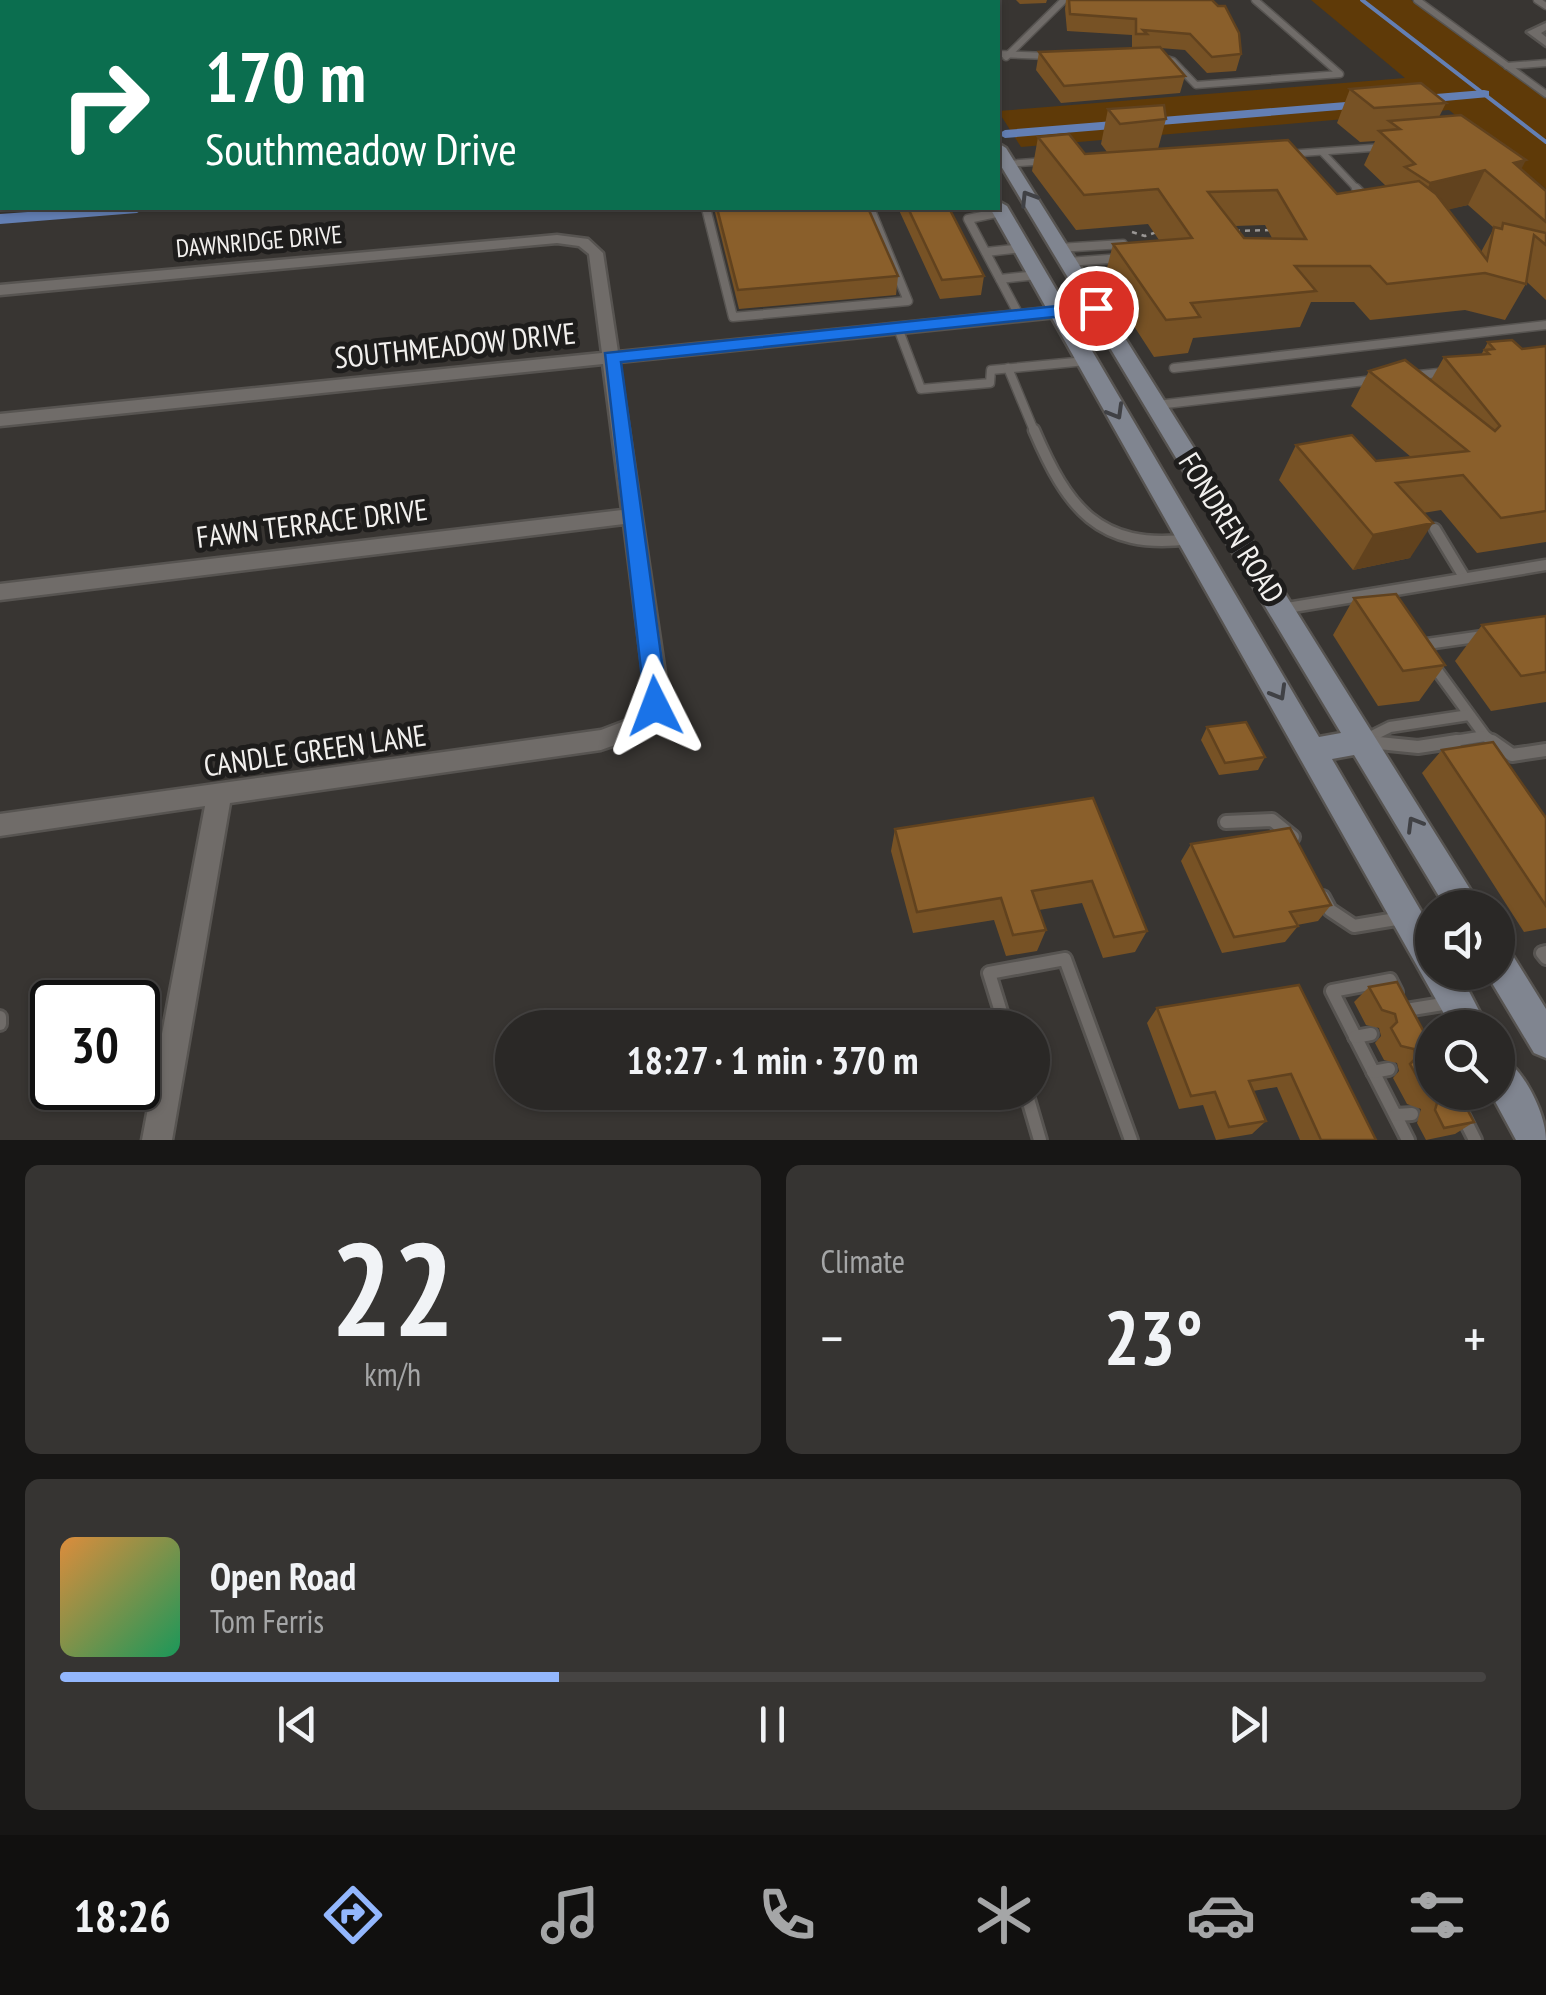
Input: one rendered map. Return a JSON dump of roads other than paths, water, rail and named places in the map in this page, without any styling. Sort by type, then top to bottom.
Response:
[{"type":"main road","name":"FONDREN ROAD","points":[[1001,160],[1453,890]]},
{"type":"main road","name":"FONDREN ROAD","points":[[1000,210],[1415,930]]},
{"type":"main road","points":[[1190,539],[1235,534]]},
{"type":"main road","points":[[1312,750],[1362,741]]},
{"type":"main road","points":[[1515,990],[1546,1041]]},
{"type":"main road","points":[[1515,1103],[1536,1140]]},
{"type":"street","points":[[1546,26],[1534,32],[1546,43]]},
{"type":"street","name":"DAWNRIDGE DRIVE","points":[[0,290],[556,239],[582,242],[596,252],[611,357]]},
{"type":"street","name":"SOUTHMEADOW DRIVE","points":[[0,420],[1096,308]]},
{"type":"street","points":[[611,357],[632,516]]},
{"type":"street","name":"FAWN TERRACE DRIVE","points":[[0,592],[632,516]]},
{"type":"street","name":"CANDLE GREEN LANE","points":[[0,824],[601,740],[638,728],[655,706],[655,690],[632,516]]},
{"type":"street","points":[[156,1140],[219,796]]},
{"type":"lane","points":[[1010,56],[1012,48],[1064,0]]},
{"type":"lane","points":[[1156,57],[1173,61],[1196,85],[1340,74],[1255,0]]},
{"type":"lane","points":[[1417,0],[1546,94]]},
{"type":"lane","points":[[1537,0],[1546,6]]},
{"type":"lane","points":[[1000,57],[1064,56]]},
{"type":"lane","points":[[1507,66],[1546,63]]},
{"type":"lane","points":[[1292,166],[1281,155],[1393,146]]},
{"type":"lane","points":[[1322,152],[1366,195],[1352,196]]},
{"type":"lane","points":[[1001,160],[1056,160]]},
{"type":"lane","points":[[706,210],[733,318],[908,301],[871,210]]},
{"type":"lane","points":[[996,210],[968,219],[1020,315]]},
{"type":"lane","points":[[1124,244],[1132,257],[1063,255],[1124,244]]},
{"type":"lane","points":[[986,252],[1022,248]]},
{"type":"lane","points":[[1000,279],[1037,275]]},
{"type":"lane","points":[[1174,368],[1546,325]]},
{"type":"lane","points":[[898,328],[921,389],[990,383],[991,370],[1087,361]]},
{"type":"lane","points":[[1008,368],[1052,465],[1081,514],[1130,540],[1190,539]]},
{"type":"lane","points":[[1156,406],[1470,369]]},
{"type":"lane","points":[[1436,529],[1464,576]]},
{"type":"lane","points":[[1281,608],[1546,565]]},
{"type":"lane","points":[[1492,634],[1420,645],[1485,736],[1512,756],[1546,750]]},
{"type":"lane","points":[[1362,741],[1390,727],[1469,715]]},
{"type":"lane","points":[[1362,741],[1418,747],[1485,736]]},
{"type":"lane","points":[[1226,822],[1264,817],[1278,820],[1297,846]]},
{"type":"lane","points":[[1314,878],[1330,910],[1354,926],[1408,918]]},
{"type":"lane","points":[[1000,1010],[989,973],[1065,958],[1131,1140]]},
{"type":"lane","points":[[1408,1140],[1404,1114],[1373,1072],[1363,1036],[1332,991],[1390,980],[1415,1027]]},
{"type":"lane","points":[[1406,1010],[1456,1000]]},
{"type":"lane","points":[[1373,1072],[1389,1069]]},
{"type":"lane","points":[[1031,1110],[1040,1140]]},
{"type":"lane","points":[[1460,1110],[1476,1140]]},
{"type":"waterway","points":[[1362,0],[1546,142]]},
{"type":"waterway","points":[[1412,100],[1484,94]]},
{"type":"waterway","points":[[1005,134],[1370,104]]},
{"type":"waterway","points":[[0,219],[112,210]]}]
